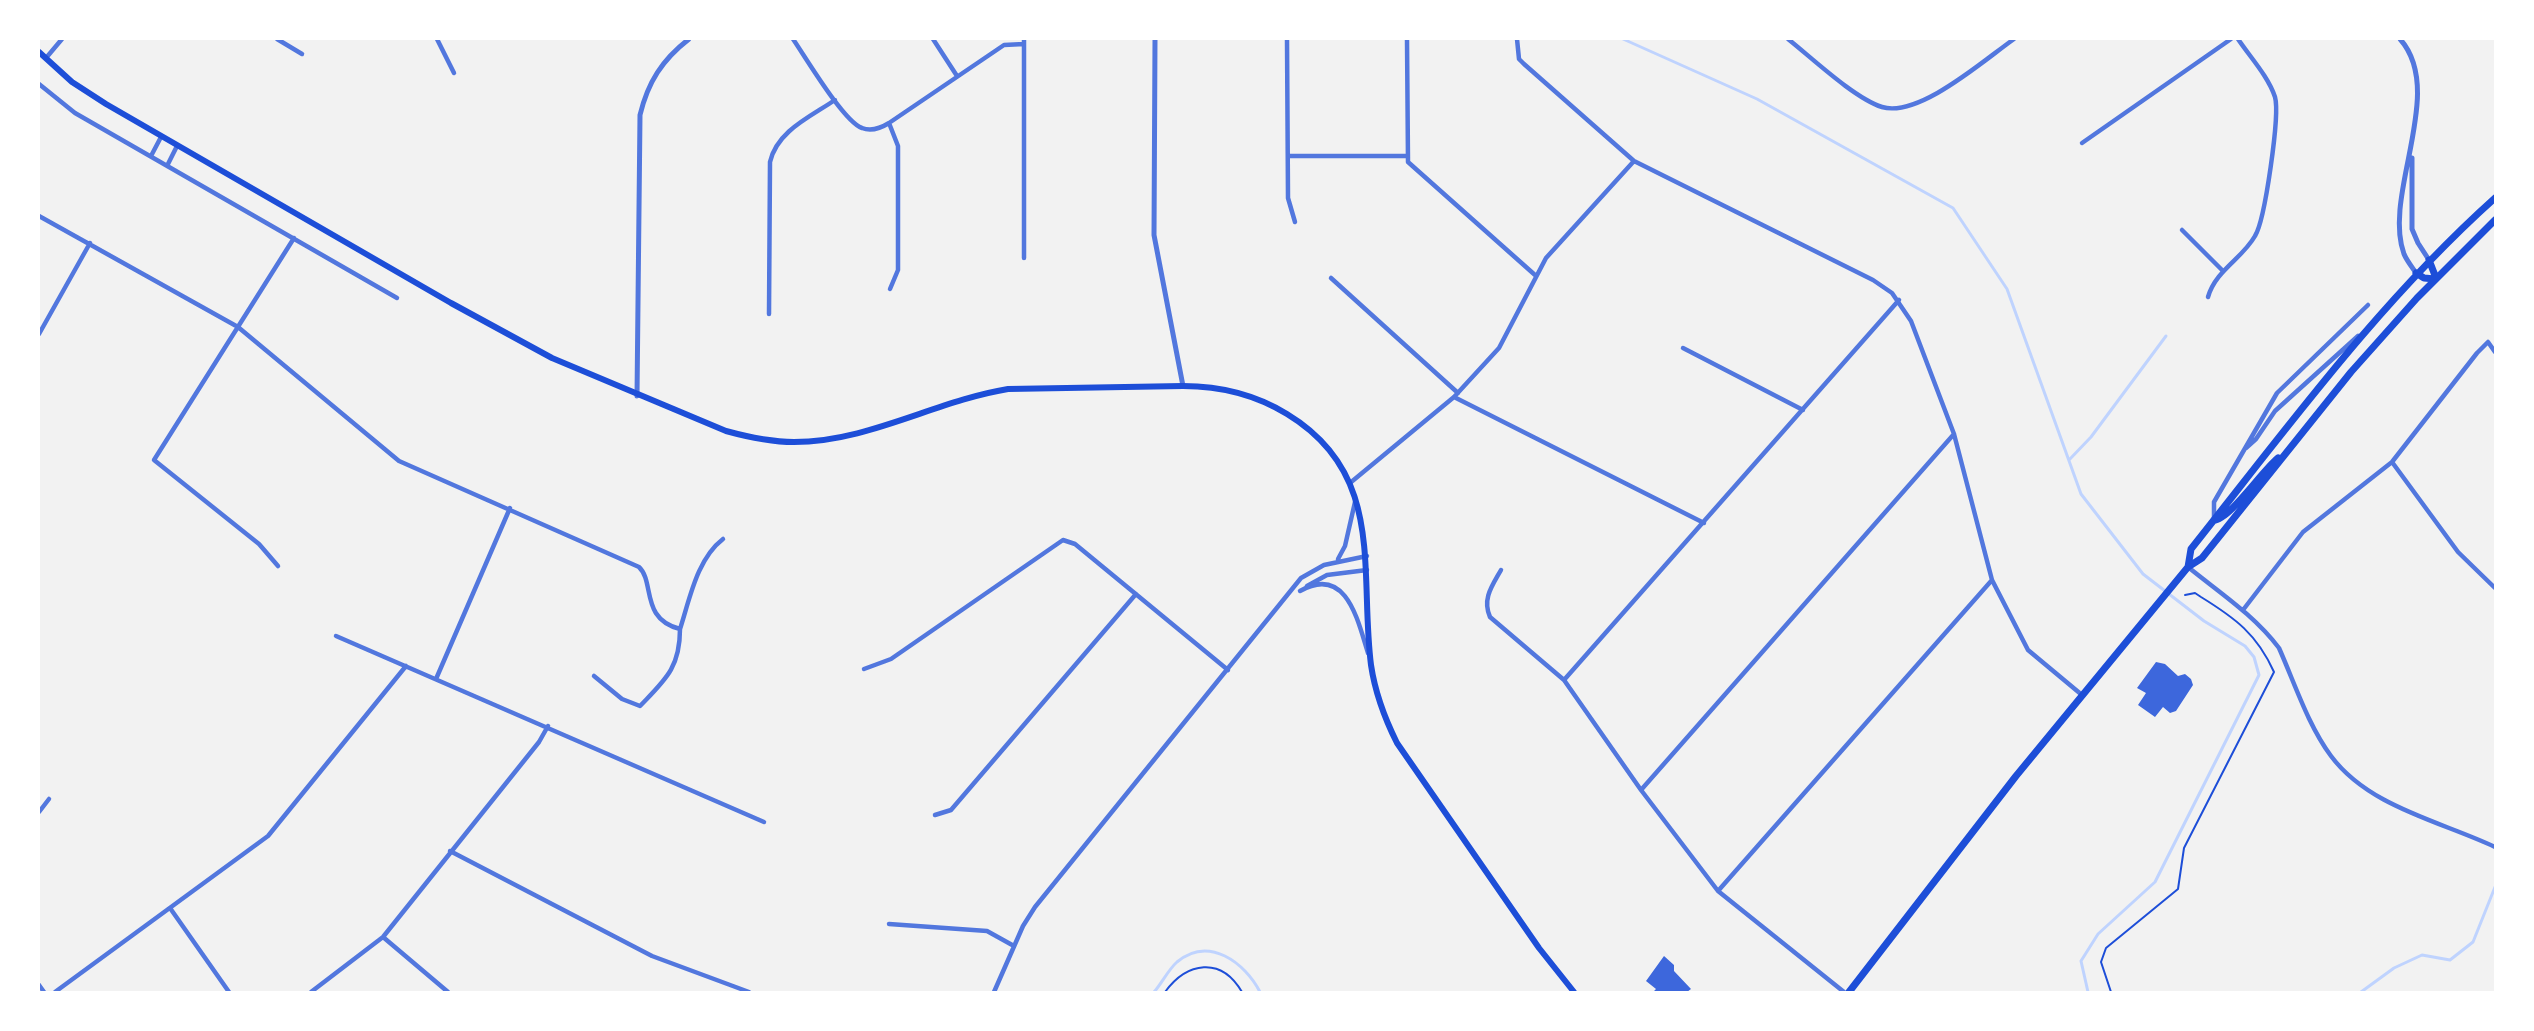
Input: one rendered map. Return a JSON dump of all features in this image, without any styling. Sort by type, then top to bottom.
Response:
[{"type":"main road","points":[[39,52],[81,87],[161,137],[451,303],[552,358],[726,432],[756,439],[794,442],[858,433],[943,405],[1008,389],[1183,386],[1223,389],[1282,411],[1302,423],[1337,459],[1356,496],[1367,556],[1371,665],[1382,707],[1397,743],[1539,948],[1574,992]]},
{"type":"main road","points":[[2188,567],[2191,549],[2366,330],[2416,273],[2495,198]]},
{"type":"main road","points":[[1849,992],[2082,695],[2188,567],[2202,558],[2351,372],[2436,278],[2495,220]]},
{"type":"main road","points":[[2429,260],[2436,278]]},
{"type":"main road","points":[[2416,273],[2424,278],[2436,278]]},
{"type":"main road","points":[[2214,520],[2226,516],[2261,472],[2287,451]]},
{"type":"street","points":[[46,58],[62,39]]},
{"type":"street","points":[[277,39],[302,54]]},
{"type":"street","points":[[437,39],[454,73]]},
{"type":"street","points":[[637,396],[640,115],[653,75],[666,58],[689,39]]},
{"type":"street","points":[[793,39],[851,121],[865,129],[881,127],[889,123],[1004,45],[1024,41],[1024,258]]},
{"type":"street","points":[[933,39],[957,76]]},
{"type":"street","points":[[1155,39],[1154,235],[1183,386]]},
{"type":"street","points":[[1287,39],[1288,198],[1295,222]]},
{"type":"street","points":[[1407,39],[1407,156],[1411,167],[1535,275]]},
{"type":"street","points":[[1517,39],[1519,59],[1634,161],[1873,280],[1899,300],[1911,321],[1954,434],[1992,580],[2028,650],[2082,695]]},
{"type":"street","points":[[1788,39],[1862,97],[1879,106],[1898,108],[1928,99],[2014,39]]},
{"type":"street","points":[[2082,143],[2231,39]]},
{"type":"street","points":[[2208,297],[2211,286],[2247,247],[2259,227],[2277,125],[2275,97],[2270,85],[2238,39]]},
{"type":"street","points":[[2400,39],[2411,54],[2418,77],[2400,228],[2404,254],[2416,273]]},
{"type":"street","points":[[39,84],[75,113],[398,298]]},
{"type":"street","points":[[769,314],[772,151],[783,135],[836,100]]},
{"type":"street","points":[[889,123],[898,146],[898,270],[890,289]]},
{"type":"street","points":[[151,156],[161,137]]},
{"type":"street","points":[[167,166],[177,146]]},
{"type":"street","points":[[2411,150],[2412,229],[2416,241],[2429,260]]},
{"type":"street","points":[[1288,156],[1407,156]]},
{"type":"street","points":[[1350,483],[1454,398],[1499,348],[1535,275],[1546,258],[1634,161]]},
{"type":"street","points":[[39,216],[238,327],[389,455],[639,567],[644,571],[645,585],[656,612],[670,627],[680,629]]},
{"type":"street","points":[[2182,230],[2223,271]]},
{"type":"street","points":[[278,566],[259,544],[154,460],[294,238]]},
{"type":"street","points":[[39,334],[90,243]]},
{"type":"street","points":[[1331,278],[1458,393]]},
{"type":"street","points":[[1564,680],[1899,300]]},
{"type":"street","points":[[2214,520],[2214,502],[2277,393],[2368,305]]},
{"type":"street","points":[[2242,452],[2256,439],[2275,411],[2366,330]]},
{"type":"street","points":[[2242,610],[2303,532],[2392,462],[2488,342],[2495,352]]},
{"type":"street","points":[[1683,348],[1803,410]]},
{"type":"street","points":[[1454,398],[1704,523]]},
{"type":"street","points":[[1641,790],[1954,434]]},
{"type":"street","points":[[2392,462],[2458,552],[2495,588]]},
{"type":"street","points":[[1336,561],[1345,549],[1356,496]]},
{"type":"street","points":[[435,679],[510,508]]},
{"type":"street","points":[[594,676],[622,699],[640,706],[671,673],[679,654],[680,629],[700,569],[712,548],[723,539]]},
{"type":"street","points":[[864,669],[891,659],[1052,545],[1063,540],[1075,544],[1228,670]]},
{"type":"street","points":[[994,992],[1014,946],[1035,907],[1285,601],[1303,575],[1336,561],[1367,556]]},
{"type":"street","points":[[2188,567],[2262,627],[2279,648],[2317,734],[2346,773],[2390,803],[2495,847]]},
{"type":"street","points":[[1285,601],[1327,575],[1368,570]]},
{"type":"street","points":[[1501,570],[1486,600],[1490,617],[1564,680],[1641,790],[1718,891],[1844,992]]},
{"type":"street","points":[[1718,891],[1992,580]]},
{"type":"street","points":[[1300,591],[1310,586],[1324,585],[1346,596],[1354,610],[1371,665]]},
{"type":"street","points":[[935,815],[951,810],[1136,594]]},
{"type":"street","points":[[336,636],[548,726],[764,822]]},
{"type":"street","points":[[55,992],[268,836],[406,666]]},
{"type":"street","points":[[311,992],[383,937],[539,742],[548,726]]},
{"type":"street","points":[[39,812],[49,798]]},
{"type":"street","points":[[450,851],[652,956],[749,992]]},
{"type":"street","points":[[170,908],[229,992]]},
{"type":"street","points":[[889,924],[987,932],[1014,946]]},
{"type":"street","points":[[383,937],[448,992]]},
{"type":"street","points":[[39,985],[44,992]]},
{"type":"path","points":[[2111,992],[2105,981],[2101,962],[2106,948],[2178,889],[2184,848],[2274,672],[2261,646],[2244,627],[2195,593],[2185,595]]},
{"type":"path","points":[[1165,992],[1175,978],[1200,966],[1224,970],[1235,980],[1242,992]]},
{"type":"building","points":[[2156,662],[2165,664],[2178,676],[2185,674],[2191,679],[2193,685],[2176,711],[2170,713],[2163,707],[2155,717],[2138,705],[2146,693],[2137,688]]},
{"type":"building","points":[[1664,956],[1674,965],[1674,971],[1691,989],[1687,992],[1653,992],[1656,989],[1646,981]]},
{"type":"waterway","points":[[1623,39],[1757,99],[1953,208],[2007,289],[2081,494],[2143,574],[2204,621],[2245,646],[2254,657],[2259,675],[2155,882],[2098,934],[2081,961],[2088,992]]},
{"type":"waterway","points":[[2069,460],[2091,437],[2166,336]]},
{"type":"waterway","points":[[2361,992],[2394,968],[2422,955],[2450,960],[2473,942],[2495,887]]},
{"type":"waterway","points":[[1154,992],[1177,962],[1189,954],[1201,951],[1225,956],[1236,963],[1245,971],[1260,992]]}]
